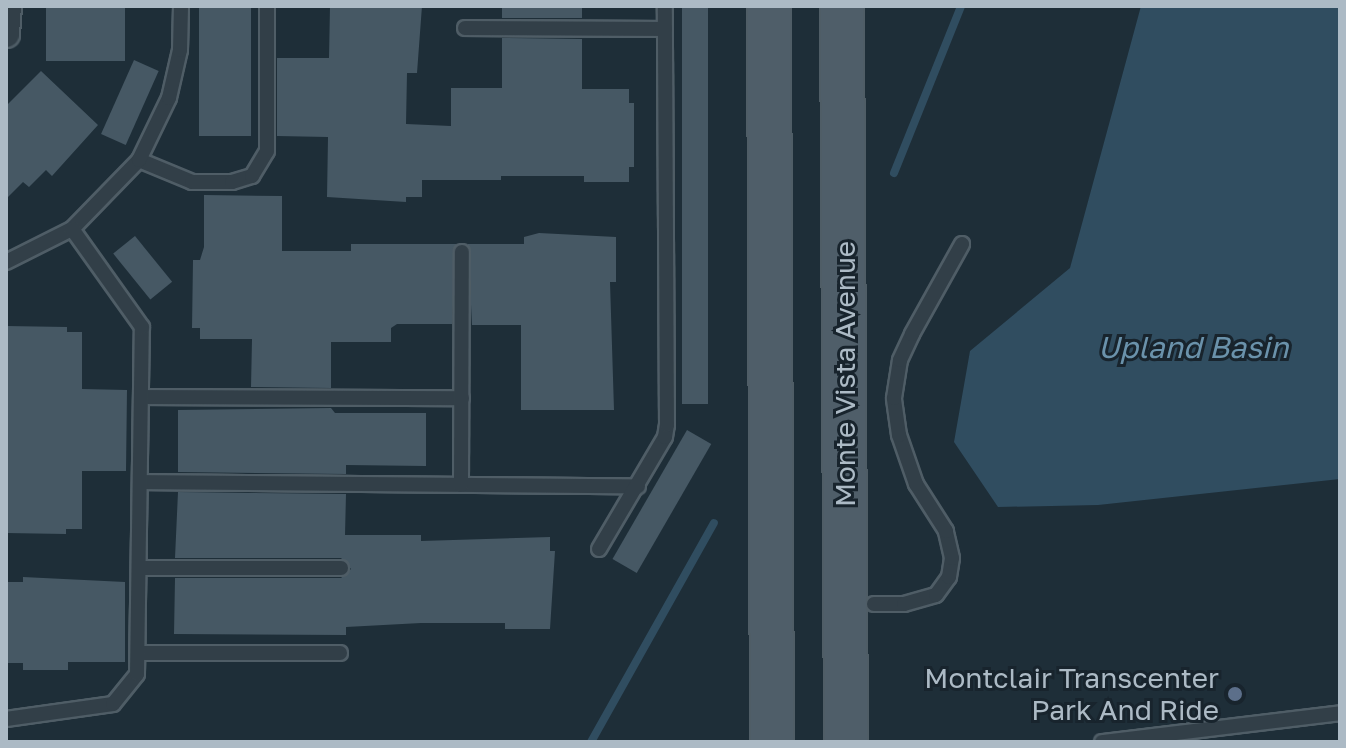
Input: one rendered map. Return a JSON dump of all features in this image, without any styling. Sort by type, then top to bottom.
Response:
[{"type":"main road","points":[[769,6],[772,742]]},
{"type":"main road","name":"Monte Vista Avenue","points":[[842,6],[846,742]]},
{"type":"street","points":[[6,34],[8,6]]},
{"type":"lane","points":[[6,262],[72,229],[139,160],[169,98],[180,50],[181,6]]},
{"type":"lane","points":[[139,160],[192,182],[232,182],[252,176],[267,151],[267,6]]},
{"type":"lane","points":[[599,549],[638,486],[667,425],[665,6]]},
{"type":"lane","points":[[465,28],[665,29]]},
{"type":"lane","points":[[6,719],[113,704],[137,674],[140,653],[140,317],[72,229]]},
{"type":"lane","points":[[874,604],[904,604],[936,595],[949,577],[952,558],[946,531],[916,484],[899,435],[894,398],[906,347],[962,244]]},
{"type":"lane","points":[[461,485],[462,252]]},
{"type":"lane","points":[[142,397],[462,398]]},
{"type":"lane","points":[[141,482],[638,486]]},
{"type":"lane","points":[[141,568],[341,568]]},
{"type":"lane","points":[[140,653],[340,653]]},
{"type":"lane","points":[[1102,742],[1340,713]]},
{"type":"water","name":"Upland Basin","points":[[1141,6],[1340,6],[1340,479],[1098,505],[998,507],[954,442],[970,351],[1070,268]]},
{"type":"building","points":[[46,6],[125,6],[125,61],[46,61]]},
{"type":"building","points":[[199,6],[251,6],[251,136],[199,136]]},
{"type":"building","points":[[330,6],[422,6],[417,73],[407,73],[406,124],[451,126],[451,88],[502,88],[502,38],[582,39],[582,89],[629,89],[629,103],[634,103],[634,167],[629,167],[629,182],[584,182],[584,176],[501,176],[501,180],[422,180],[422,197],[406,197],[406,202],[327,197],[328,137],[277,136],[277,58],[329,58]]},
{"type":"building","points":[[502,6],[582,6],[582,18],[502,18]]},
{"type":"building","points":[[682,6],[708,6],[708,404],[682,404]]},
{"type":"building","points":[[134,60],[159,71],[126,145],[101,134]]},
{"type":"building","points":[[41,71],[98,125],[52,176],[46,170],[29,187],[23,182],[6,199],[6,106]]},
{"type":"building","points":[[204,195],[282,196],[282,251],[351,251],[351,244],[456,244],[452,324],[397,324],[391,328],[391,342],[331,342],[331,388],[251,387],[252,339],[200,339],[200,328],[192,328],[193,260],[200,260],[204,247]]},
{"type":"building","points":[[539,233],[616,237],[616,282],[610,282],[614,410],[521,410],[521,325],[472,325],[468,244],[524,244],[524,237]]},
{"type":"building","points":[[135,236],[172,282],[150,299],[113,254]]},
{"type":"building","points":[[6,326],[67,327],[67,332],[82,332],[82,389],[127,390],[126,471],[82,471],[82,529],[66,529],[66,534],[6,533]]},
{"type":"building","points":[[331,408],[335,413],[426,413],[426,466],[346,465],[346,474],[178,472],[178,410]]},
{"type":"building","points":[[687,430],[711,444],[637,573],[612,559]]},
{"type":"building","points":[[178,492],[346,494],[345,535],[421,535],[421,541],[550,537],[550,551],[555,551],[550,629],[505,629],[505,623],[421,623],[346,627],[346,635],[174,634],[175,578],[341,578],[351,569],[341,558],[175,558]]},
{"type":"building","points":[[23,577],[125,582],[125,662],[68,662],[68,670],[23,670],[23,663],[6,663],[6,582],[23,582]]},
{"type":"waterway","points":[[894,173],[961,6]]},
{"type":"waterway","points":[[591,742],[714,523]]},
{"type":"place","name":"Montclair Transcenter Park And Ride","points":[[1235,694]]}]
